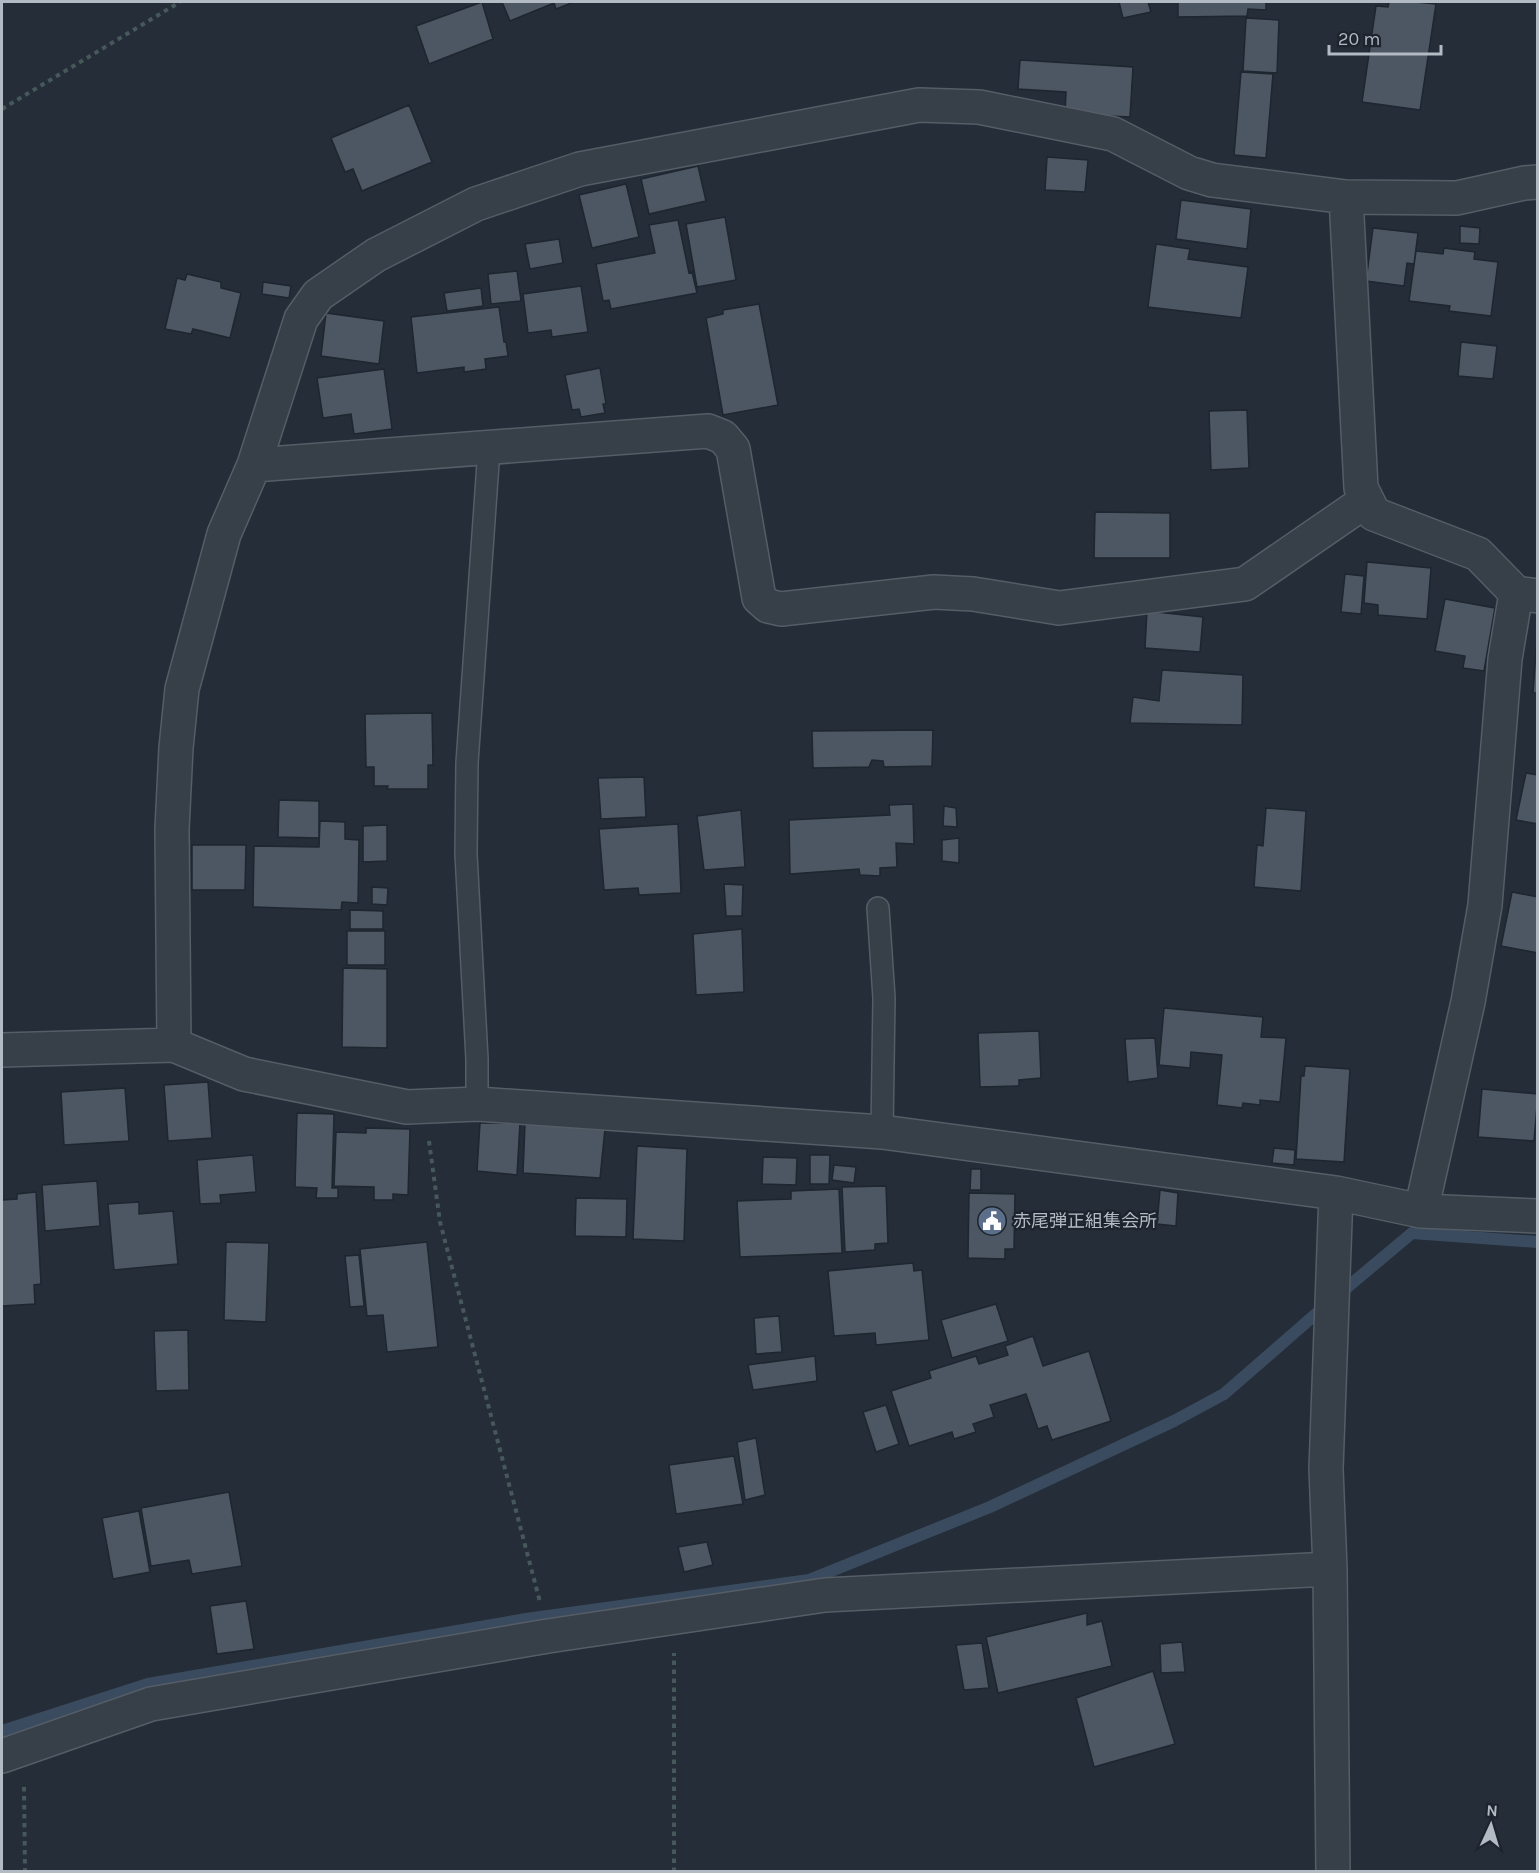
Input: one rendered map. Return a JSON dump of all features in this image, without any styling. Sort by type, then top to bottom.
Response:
[{"type":"street","points":[[174,1045],[172,829],[182,689],[224,534],[254,465],[301,319],[318,295],[376,255],[476,204],[580,169],[919,105],[979,107],[1113,134],[1189,173],[1212,180],[1346,197],[1457,198],[1538,182]]},
{"type":"street","points":[[1346,197],[1361,488],[1374,514],[1478,554],[1527,594],[1505,659],[1485,905],[1468,1002],[1421,1211]]},
{"type":"street","points":[[254,465],[708,431],[723,437],[733,449],[759,598],[768,606],[781,609],[934,592],[973,594],[1059,608],[1245,584],[1367,500]]},
{"type":"street","points":[[2,1050],[174,1045],[244,1074],[407,1107],[477,1104],[882,1132],[1336,1193],[1421,1211],[1538,1216]]},
{"type":"street","points":[[1333,1872],[1330,1569],[1326,1469],[1336,1193]]},
{"type":"street","points":[[13,1752],[151,1704],[548,1635],[825,1594],[1330,1569]]},
{"type":"lane","points":[[477,1104],[477,1059],[466,854],[467,762],[489,449]]},
{"type":"lane","points":[[878,908],[884,998],[882,1132]]},
{"type":"path","points":[[2,109],[180,2]]},
{"type":"path","points":[[424,1107],[440,1222],[548,1635]]},
{"type":"path","points":[[674,1617],[674,1872]]},
{"type":"path","points":[[13,1752],[25,1872]]},
{"type":"building","points":[[482,2],[493,39],[429,64],[416,26]]},
{"type":"building","points":[[502,2],[574,2],[556,9],[554,3],[510,21]]},
{"type":"building","points":[[1119,2],[1148,2],[1151,12],[1123,18]]},
{"type":"building","points":[[1178,2],[1266,2],[1266,10],[1248,9],[1247,16],[1178,17]]},
{"type":"building","points":[[1389,2],[1436,4],[1420,110],[1362,102],[1376,6],[1388,7]]},
{"type":"building","points":[[1246,18],[1279,20],[1277,73],[1243,71]]},
{"type":"building","points":[[1020,60],[1133,67],[1130,117],[1065,114],[1066,92],[1018,89]]},
{"type":"building","points":[[1241,72],[1273,74],[1266,158],[1234,155]]},
{"type":"building","points":[[409,105],[432,162],[362,191],[353,169],[345,172],[331,138]]},
{"type":"building","points":[[1047,157],[1088,160],[1085,192],[1045,190]]},
{"type":"building","points":[[698,166],[706,201],[649,214],[641,179]]},
{"type":"building","points":[[626,184],[639,237],[592,248],[579,195]]},
{"type":"building","points":[[1181,200],[1251,209],[1247,249],[1176,239]]},
{"type":"building","points":[[725,217],[736,280],[697,287],[686,224]]},
{"type":"building","points":[[678,220],[689,273],[692,272],[697,293],[611,309],[609,300],[603,301],[596,264],[655,253],[649,225]]},
{"type":"building","points":[[1460,226],[1480,228],[1479,244],[1460,243]]},
{"type":"building","points":[[1373,228],[1418,233],[1414,264],[1407,263],[1404,286],[1366,281]]},
{"type":"building","points":[[559,239],[563,263],[530,269],[525,244]]},
{"type":"building","points":[[1156,244],[1190,249],[1188,259],[1248,267],[1241,318],[1148,307]]},
{"type":"building","points":[[1444,248],[1475,252],[1474,259],[1498,262],[1491,316],[1449,311],[1450,306],[1409,301],[1416,251],[1443,254]]},
{"type":"building","points":[[517,271],[521,301],[491,304],[488,274]]},
{"type":"building","points":[[187,274],[221,282],[221,288],[241,293],[230,338],[193,329],[191,334],[165,329],[177,278],[185,280]]},
{"type":"building","points":[[263,282],[291,286],[289,298],[262,294]]},
{"type":"building","points":[[581,286],[588,332],[552,337],[551,330],[528,333],[523,294]]},
{"type":"building","points":[[481,288],[483,306],[447,311],[444,293]]},
{"type":"building","points":[[759,304],[778,405],[723,415],[706,318],[723,314],[723,310]]},
{"type":"building","points":[[499,307],[508,356],[485,359],[486,369],[464,372],[464,367],[417,373],[411,317]]},
{"type":"building","points":[[326,313],[384,321],[379,364],[321,356]]},
{"type":"building","points":[[1461,342],[1497,346],[1493,379],[1458,376]]},
{"type":"building","points":[[600,368],[606,404],[603,404],[605,413],[581,417],[579,409],[572,410],[565,375]]},
{"type":"building","points":[[384,369],[392,429],[354,434],[351,414],[323,418],[317,378]]},
{"type":"building","points":[[1247,410],[1249,468],[1211,470],[1209,411]]},
{"type":"building","points":[[1095,512],[1170,513],[1170,558],[1094,558]]},
{"type":"building","points":[[1367,562],[1431,568],[1427,619],[1378,615],[1378,605],[1364,603]]},
{"type":"building","points":[[1345,574],[1364,576],[1361,614],[1341,612]]},
{"type":"building","points":[[1445,599],[1495,608],[1484,671],[1463,668],[1465,656],[1435,651]]},
{"type":"building","points":[[1147,611],[1203,617],[1200,652],[1145,648]]},
{"type":"building","points":[[1537,637],[1538,693],[1533,693]]},
{"type":"building","points":[[1162,670],[1243,675],[1242,725],[1130,723],[1133,697],[1159,701]]},
{"type":"building","points":[[432,713],[433,765],[428,765],[428,789],[387,789],[388,786],[374,786],[374,767],[366,767],[365,714]]},
{"type":"building","points":[[933,730],[932,766],[884,767],[883,761],[872,760],[869,767],[813,768],[812,731]]},
{"type":"building","points":[[1526,773],[1538,775],[1538,824],[1516,820]]},
{"type":"building","points":[[644,777],[646,817],[601,819],[598,778]]},
{"type":"building","points":[[279,800],[319,801],[319,838],[278,837]]},
{"type":"building","points":[[913,804],[914,844],[896,843],[897,867],[880,868],[880,876],[860,875],[859,869],[790,874],[789,820],[890,815],[889,805]]},
{"type":"building","points":[[944,806],[956,808],[957,827],[943,826]]},
{"type":"building","points":[[1266,808],[1306,811],[1301,891],[1254,887],[1257,845],[1263,846]]},
{"type":"building","points":[[741,810],[745,867],[704,870],[697,816]]},
{"type":"building","points":[[320,821],[345,822],[345,839],[359,840],[358,903],[342,902],[341,910],[253,907],[254,846],[319,847]]},
{"type":"building","points":[[678,824],[681,893],[639,895],[638,888],[604,890],[599,829]]},
{"type":"building","points":[[387,825],[387,861],[363,862],[363,826]]},
{"type":"building","points":[[959,838],[959,863],[942,861],[942,840]]},
{"type":"building","points":[[192,845],[246,845],[245,890],[192,890]]},
{"type":"building","points":[[724,884],[743,885],[742,916],[726,916]]},
{"type":"building","points":[[372,887],[388,888],[387,905],[372,904]]},
{"type":"building","points":[[1512,892],[1538,897],[1538,953],[1501,946]]},
{"type":"building","points":[[350,910],[383,911],[383,929],[350,929]]},
{"type":"building","points":[[742,929],[744,992],[696,995],[693,934]]},
{"type":"building","points":[[347,931],[385,931],[385,965],[347,965]]},
{"type":"building","points":[[343,968],[387,969],[387,1048],[342,1047]]},
{"type":"building","points":[[1164,1008],[1263,1017],[1261,1037],[1286,1038],[1280,1102],[1260,1100],[1260,1105],[1243,1103],[1242,1108],[1217,1105],[1222,1055],[1191,1052],[1190,1068],[1159,1065]]},
{"type":"building","points":[[1039,1031],[1041,1078],[1019,1080],[1019,1086],[980,1087],[978,1033]]},
{"type":"building","points":[[1155,1038],[1158,1078],[1128,1082],[1125,1039]]},
{"type":"building","points":[[1305,1066],[1350,1069],[1344,1162],[1296,1159],[1301,1076],[1304,1076]]},
{"type":"building","points":[[208,1082],[212,1138],[168,1141],[164,1085]]},
{"type":"building","points":[[125,1088],[129,1141],[64,1145],[61,1092]]},
{"type":"building","points":[[1482,1089],[1538,1094],[1534,1141],[1478,1137]]},
{"type":"building","points":[[297,1113],[334,1114],[332,1188],[338,1188],[338,1198],[316,1198],[317,1188],[295,1187]]},
{"type":"building","points":[[480,1123],[520,1123],[517,1175],[477,1171]]},
{"type":"building","points":[[525,1124],[605,1129],[600,1178],[523,1173]]},
{"type":"building","points":[[366,1128],[410,1129],[408,1195],[393,1194],[393,1200],[374,1200],[374,1187],[334,1186],[336,1132],[366,1133]]},
{"type":"building","points":[[637,1146],[687,1149],[684,1241],[633,1239]]},
{"type":"building","points":[[1274,1148],[1295,1150],[1294,1165],[1272,1163]]},
{"type":"building","points":[[253,1155],[256,1192],[220,1195],[221,1203],[200,1204],[197,1160]]},
{"type":"building","points":[[810,1155],[830,1155],[829,1184],[810,1184]]},
{"type":"building","points":[[763,1157],[797,1158],[796,1185],[762,1184]]},
{"type":"building","points":[[834,1165],[856,1167],[854,1183],[832,1180]]},
{"type":"building","points":[[971,1169],[981,1169],[981,1190],[970,1190]]},
{"type":"building","points":[[97,1181],[100,1226],[45,1231],[42,1185]]},
{"type":"building","points":[[886,1186],[888,1243],[875,1244],[875,1250],[845,1252],[842,1187]]},
{"type":"building","points":[[839,1189],[842,1253],[740,1257],[737,1201],[791,1199],[791,1191]]},
{"type":"building","points":[[1160,1190],[1178,1193],[1176,1226],[1157,1224]]},
{"type":"building","points":[[36,1192],[41,1284],[34,1285],[35,1304],[2,1306],[2,1200],[17,1199],[17,1194]]},
{"type":"building","name":"赤尾弾正組集会所","points":[[969,1193],[1015,1194],[1014,1249],[1005,1249],[1005,1259],[968,1258]]},
{"type":"building","points":[[576,1198],[627,1199],[626,1237],[575,1236]]},
{"type":"building","points":[[139,1202],[139,1214],[173,1211],[178,1264],[114,1270],[108,1204]]},
{"type":"building","points":[[226,1242],[269,1243],[266,1322],[224,1320]]},
{"type":"building","points":[[427,1242],[438,1347],[387,1352],[383,1315],[367,1316],[360,1249]]},
{"type":"building","points":[[359,1255],[364,1306],[350,1307],[345,1256]]},
{"type":"building","points":[[913,1263],[914,1271],[922,1270],[929,1340],[876,1345],[875,1333],[834,1336],[828,1271]]},
{"type":"building","points":[[996,1304],[1008,1341],[952,1358],[941,1320]]},
{"type":"building","points":[[779,1316],[782,1352],[756,1354],[754,1318]]},
{"type":"building","points":[[188,1330],[189,1390],[156,1391],[154,1331]]},
{"type":"building","points":[[1033,1336],[1043,1366],[1089,1351],[1111,1421],[1052,1440],[1047,1426],[1038,1429],[1026,1394],[990,1405],[994,1417],[973,1424],[976,1432],[954,1439],[952,1432],[909,1446],[891,1391],[931,1378],[929,1371],[976,1356],[979,1364],[1008,1355],[1005,1346]]},
{"type":"building","points":[[815,1356],[817,1381],[753,1390],[748,1365]]},
{"type":"building","points":[[886,1405],[899,1444],[876,1452],[863,1412]]},
{"type":"building","points":[[756,1438],[765,1495],[745,1500],[737,1442]]},
{"type":"building","points":[[734,1456],[743,1504],[676,1514],[669,1465]]},
{"type":"building","points":[[229,1492],[242,1566],[192,1574],[189,1560],[151,1566],[141,1508]]},
{"type":"building","points":[[139,1511],[150,1572],[113,1579],[102,1518]]},
{"type":"building","points":[[707,1542],[713,1565],[684,1572],[678,1547]]},
{"type":"building","points":[[246,1601],[254,1649],[217,1654],[210,1606]]},
{"type":"building","points":[[1087,1613],[1087,1625],[1102,1621],[1112,1666],[998,1693],[986,1637]]},
{"type":"building","points":[[1182,1642],[1185,1672],[1161,1673],[1160,1644]]},
{"type":"building","points":[[982,1643],[989,1688],[964,1690],[956,1645]]},
{"type":"building","points":[[1153,1671],[1175,1744],[1094,1767],[1076,1698]]},
{"type":"waterway","points":[[2,1731],[148,1684],[526,1619],[809,1580],[990,1507],[1174,1421],[1224,1394],[1412,1233],[1538,1242]]},
{"type":"place","name":"赤尾弾正組集会所","points":[[992,1221]]}]
